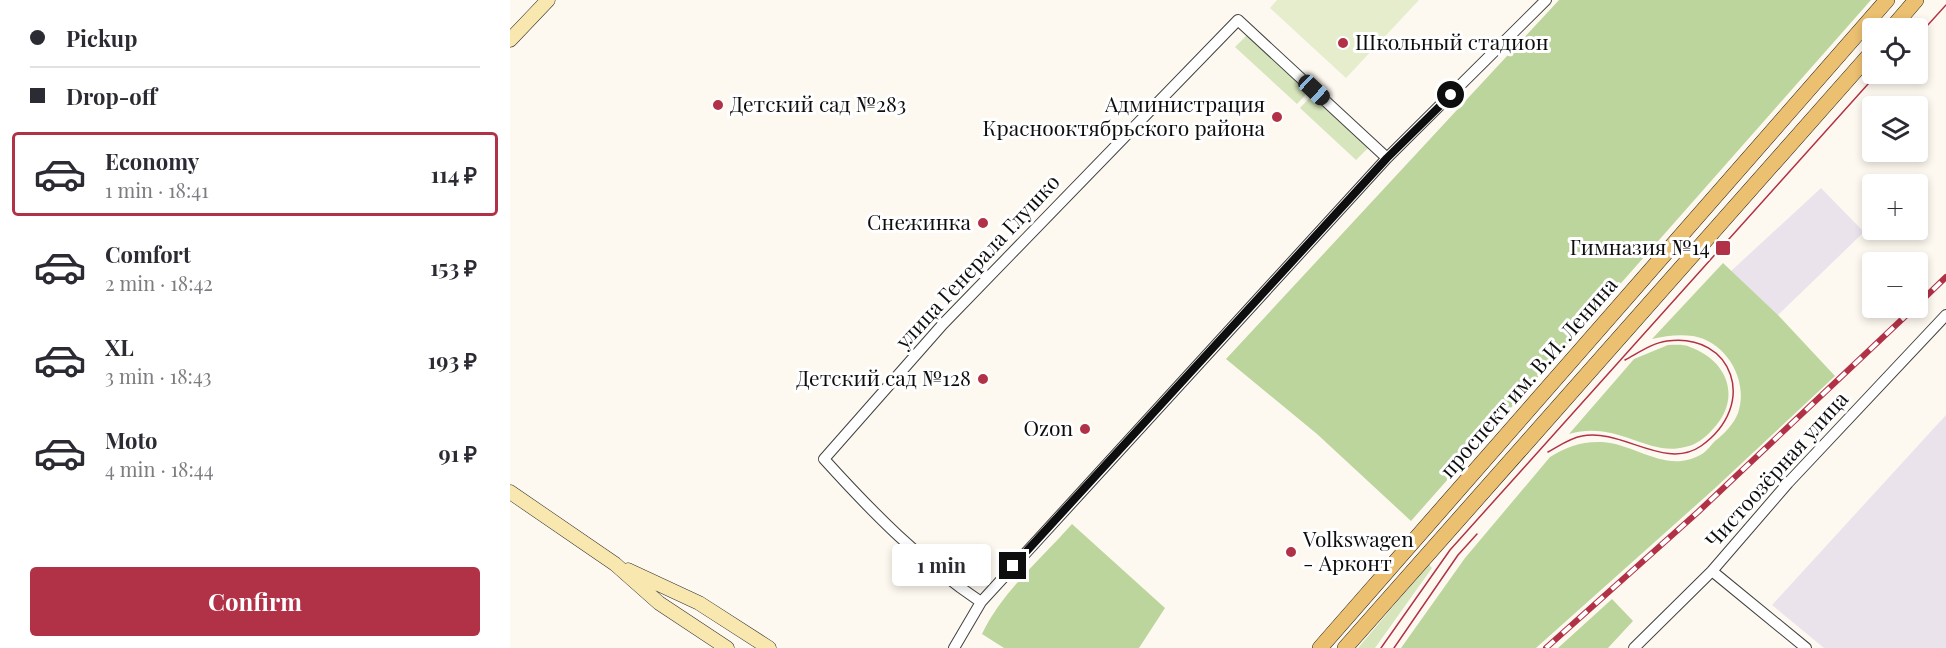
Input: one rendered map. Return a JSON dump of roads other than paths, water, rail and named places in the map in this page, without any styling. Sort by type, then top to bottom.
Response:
[{"type":"main road","name":"проспект им. В.И. Ленина","points":[[1320,648],[1887,0]]},
{"type":"main road","points":[[1901,18],[1916,0]]},
{"type":"main road","name":"проспект им. В.И. Ленина","points":[[1345,648],[1862,63]]},
{"type":"street","points":[[510,40],[548,0]]},
{"type":"street","points":[[954,648],[981,602],[1387,158],[1546,0]]},
{"type":"street","name":"улица Генерала Глушко","points":[[981,602],[946,579],[886,524],[824,459],[943,324],[1238,20],[1387,158]]},
{"type":"street","name":"Чистоозёрная улица","points":[[1634,648],[1712,571],[1788,483],[1946,315]]},
{"type":"street","points":[[510,492],[615,564],[660,603],[727,648]]},
{"type":"street","points":[[615,564],[699,603],[769,648]]},
{"type":"street","points":[[1712,571],[1806,648]]},
{"type":"tram line","points":[[1928,25],[1946,5]]},
{"type":"tram line","points":[[1381,648],[1450,550],[1868,84]]},
{"type":"tram line","points":[[1548,452],[1573,439],[1597,435],[1673,454],[1687,452],[1701,446],[1719,429],[1729,411],[1733,392],[1730,375],[1722,359],[1708,348],[1690,341],[1667,341],[1651,346],[1625,360]]},
{"type":"tram line","points":[[1394,648],[1458,555],[1477,534]]},
{"type":"railway","points":[[1928,294],[1946,277]]},
{"type":"railway","points":[[1546,648],[1698,512],[1903,318]]},
{"type":"place","name":"Школьный стадион","points":[[1343,43]]},
{"type":"place","name":"Детский сад №283","points":[[718,105]]},
{"type":"place","name":"Администрация Краснооктябрьского района","points":[[1277,117]]},
{"type":"place","name":"Снежинка","points":[[983,223]]},
{"type":"place","name":"Гимназия №14","points":[[1723,248]]},
{"type":"place","name":"Детский сад №128","points":[[983,379]]},
{"type":"place","name":"Ozon","points":[[1085,429]]},
{"type":"place","name":"Volkswagen - Арконт","points":[[1291,552]]}]
